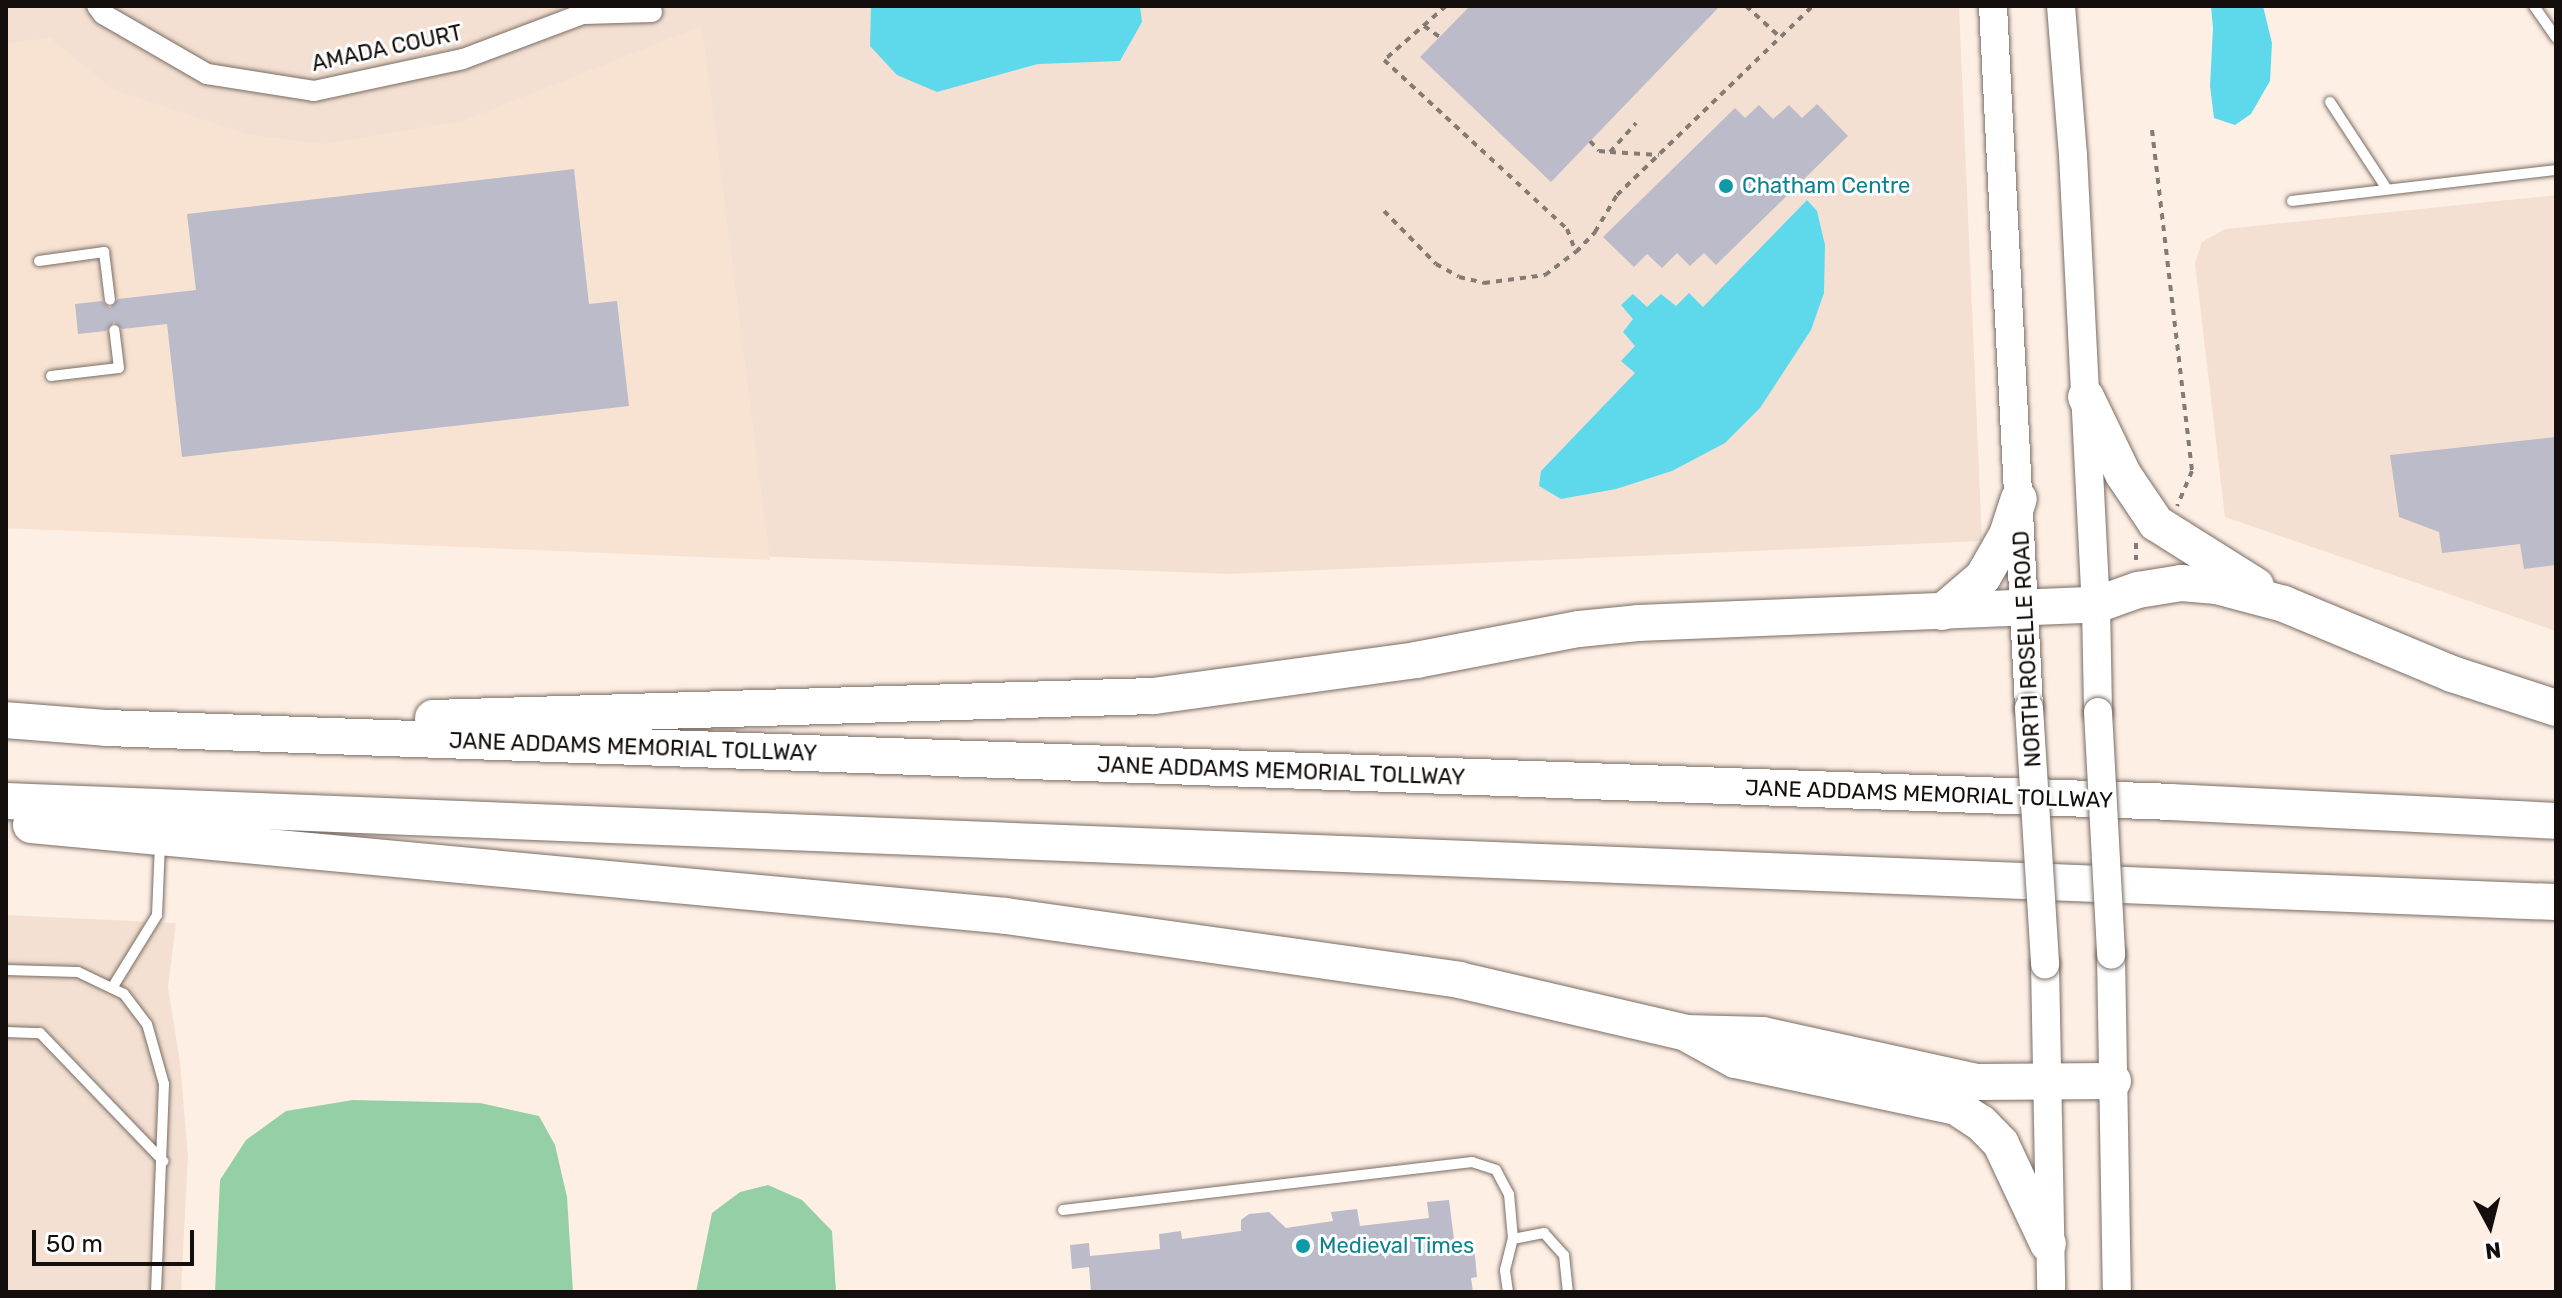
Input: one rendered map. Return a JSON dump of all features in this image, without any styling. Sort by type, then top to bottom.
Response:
[{"type":"highway","points":[[2086,397],[2123,474],[2156,523],[2284,604]]},
{"type":"highway","points":[[1942,612],[1983,577],[2007,535],[2019,499]]},
{"type":"highway","points":[[107,728],[1154,696],[1389,664],[1579,629],[1638,623],[2096,605],[2138,590],[2181,583],[2217,586],[2284,604],[2452,674],[2556,708]]},
{"type":"highway","name":"JANE ADDAMS MEMORIAL TOLLWAY","points":[[6,720],[107,728],[2139,801],[2556,821]]},
{"type":"highway","points":[[6,801],[2556,902]]},
{"type":"highway","points":[[6,822],[1006,916],[1459,980],[1686,1033],[1763,1035],[1976,1082],[2047,1084],[2113,1081]]},
{"type":"highway","points":[[1686,1033],[1735,1060],[1956,1107],[1981,1123],[2001,1144],[2048,1244]]},
{"type":"main road","name":"NORTH ROSELLE ROAD","points":[[1993,6],[2045,965],[2051,1292]]},
{"type":"main road","points":[[2061,6],[2073,155],[2096,605],[2098,712],[2111,955],[2117,1292]]},
{"type":"street","name":"AMADA COURT","points":[[97,6],[103,14],[207,74],[314,91],[463,59],[583,14],[652,12]]},
{"type":"lane","points":[[2534,6],[2556,38]]},
{"type":"lane","points":[[2330,102],[2387,189]]},
{"type":"lane","points":[[2292,201],[2556,170]]},
{"type":"lane","points":[[39,261],[104,252],[110,300]]},
{"type":"lane","points":[[51,376],[119,368],[114,330]]},
{"type":"lane","points":[[112,988],[157,915],[161,837]]},
{"type":"lane","points":[[6,970],[78,972],[124,994],[147,1024],[164,1084],[156,1292]]},
{"type":"lane","points":[[6,1032],[40,1033],[163,1161]]},
{"type":"lane","points":[[1063,1210],[1472,1162],[1496,1170],[1509,1194],[1513,1239],[1505,1270],[1508,1292]]},
{"type":"lane","points":[[1513,1239],[1544,1233],[1564,1255],[1568,1292]]},
{"type":"path","points":[[1446,6],[1384,60],[1567,229],[1576,252]]},
{"type":"path","points":[[1746,6],[1781,38]]},
{"type":"path","points":[[1384,211],[1436,264],[1459,277],[1484,283],[1545,275],[1576,252],[1595,232],[1617,195],[1813,6]]},
{"type":"path","points":[[1424,26],[1440,37]]},
{"type":"path","points":[[1610,152],[1636,123]]},
{"type":"path","points":[[2152,130],[2192,471],[2175,511]]},
{"type":"path","points":[[1590,141],[1599,151],[1660,155]]},
{"type":"path","points":[[2136,536],[2136,560]]},
{"type":"shaded area","points":[[6,6],[1959,6],[1982,541],[1229,574],[6,528]]},
{"type":"shaded area","points":[[702,26],[770,560],[6,528],[6,43],[50,38],[113,90],[245,134],[322,144],[465,120]]},
{"type":"shaded area","points":[[2556,195],[2556,631],[2225,517],[2195,263],[2202,242],[2225,229]]},
{"type":"shaded area","points":[[6,915],[176,923],[168,987],[180,1062],[188,1157],[181,1292],[6,1292]]},
{"type":"green space","points":[[353,1100],[480,1103],[539,1116],[555,1145],[567,1197],[573,1292],[215,1292],[220,1180],[246,1140],[286,1111]]},
{"type":"green space","points":[[768,1185],[802,1200],[832,1231],[836,1292],[696,1292],[712,1213],[740,1192]]},
{"type":"water","points":[[871,6],[1140,6],[1142,22],[1120,61],[1038,64],[937,92],[897,75],[870,46]]},
{"type":"water","points":[[2211,6],[2263,6],[2272,43],[2270,81],[2251,114],[2235,125],[2214,118],[2210,86]]},
{"type":"water","points":[[1807,200],[1817,211],[1825,245],[1824,293],[1811,330],[1760,408],[1725,443],[1672,471],[1616,489],[1561,499],[1539,486],[1541,471],[1635,373],[1621,361],[1635,346],[1623,332],[1633,319],[1621,305],[1633,294],[1647,307],[1661,294],[1676,306],[1689,293],[1703,307]]},
{"type":"building","points":[[1470,6],[1720,6],[1551,182],[1420,57]]},
{"type":"building","name":"Chatham Centre","points":[[1817,104],[1848,136],[1716,265],[1704,253],[1690,266],[1677,253],[1662,268],[1647,254],[1634,267],[1603,237],[1735,108],[1745,118],[1759,105],[1773,119],[1789,105],[1802,118]]},
{"type":"building","points":[[574,169],[589,304],[617,301],[629,406],[182,457],[167,324],[122,329],[114,322],[106,331],[78,334],[75,304],[102,301],[110,308],[118,299],[196,290],[187,214]]},
{"type":"building","points":[[2556,437],[2556,565],[2524,569],[2520,544],[2442,553],[2439,532],[2399,517],[2390,455]]},
{"type":"building","name":"Medieval Times","points":[[1449,1200],[1455,1247],[1474,1246],[1477,1277],[1471,1278],[1473,1292],[1091,1292],[1089,1267],[1072,1269],[1070,1245],[1089,1243],[1090,1256],[1160,1249],[1159,1234],[1181,1231],[1182,1239],[1241,1231],[1241,1220],[1249,1214],[1269,1212],[1286,1228],[1333,1221],[1331,1212],[1357,1209],[1360,1226],[1429,1218],[1427,1202]]},
{"type":"place","name":"Chatham Centre","points":[[1726,186]]},
{"type":"place","name":"Medieval Times","points":[[1303,1246]]}]
